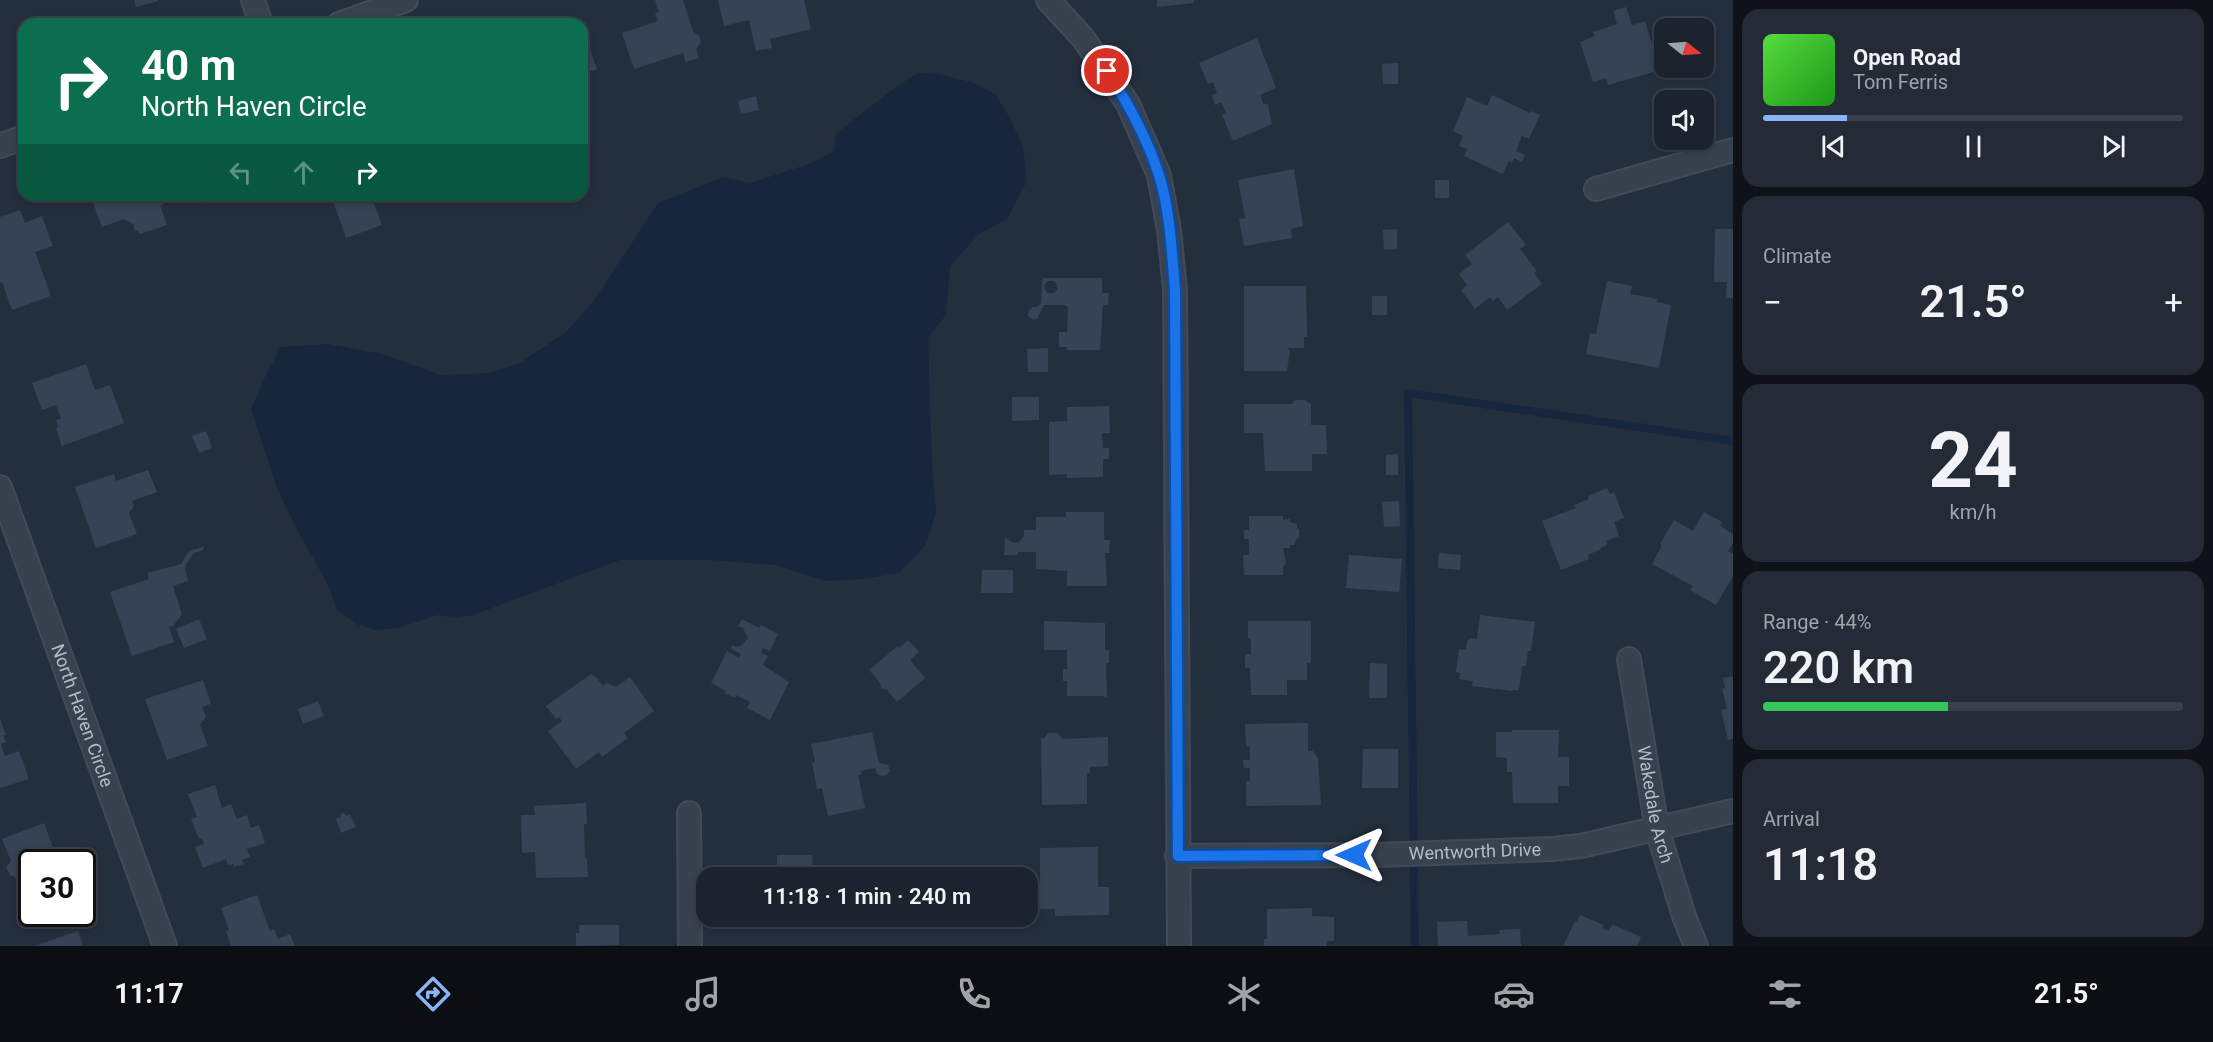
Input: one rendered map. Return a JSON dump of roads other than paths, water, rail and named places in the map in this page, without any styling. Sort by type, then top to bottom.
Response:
[{"type":"street","points":[[253,0],[259,18]]},
{"type":"street","points":[[356,18],[406,0]]},
{"type":"street","points":[[1048,0],[1083,38],[1128,104],[1159,175],[1169,230],[1175,290],[1179,946]]},
{"type":"street","points":[[0,146],[18,139]]},
{"type":"street","points":[[1596,189],[1733,150]]},
{"type":"street","name":"North Haven Circle","points":[[0,487],[165,946]]},
{"type":"street","name":"Wakedale Arch","points":[[1629,659],[1657,830],[1684,916],[1696,946]]},
{"type":"street","name":"Wentworth Drive","points":[[1178,856],[1376,855],[1552,849],[1581,846],[1733,811]]},
{"type":"street","points":[[689,813],[690,946]]},
{"type":"water","points":[[918,73],[939,74],[974,83],[995,94],[1023,146],[1027,181],[1007,219],[979,234],[950,266],[946,315],[928,338],[936,512],[926,545],[899,573],[863,579],[826,581],[775,565],[710,560],[620,560],[473,615],[455,618],[438,615],[398,628],[376,630],[356,624],[337,610],[327,583],[277,488],[251,409],[281,347],[329,344],[382,354],[441,375],[488,373],[518,364],[566,332],[593,302],[658,203],[723,177],[750,183],[812,163],[834,151],[836,133]]},
{"type":"waterway","points":[[1415,946],[1408,393],[1733,441]]}]
